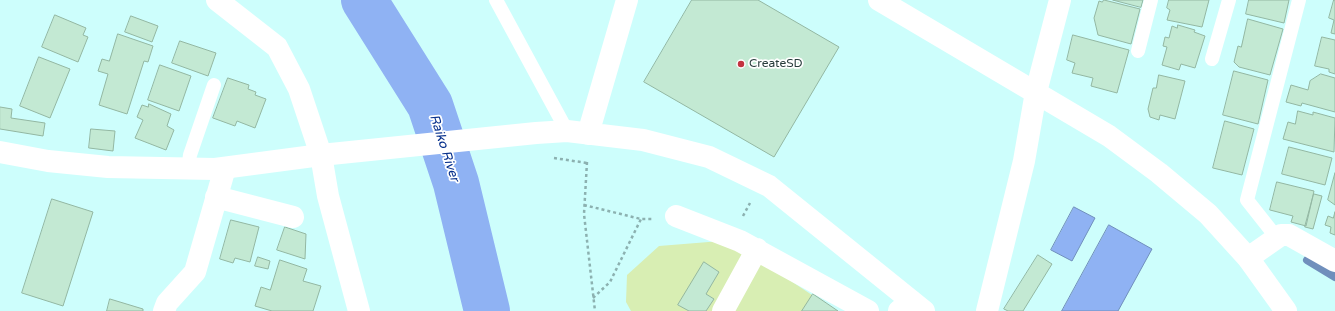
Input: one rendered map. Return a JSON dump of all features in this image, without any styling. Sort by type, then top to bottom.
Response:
[{"type":"street","points":[[217,0],[277,47],[299,89],[321,155],[328,196],[359,311]]},
{"type":"street","points":[[577,133],[627,0]]},
{"type":"street","points":[[879,0],[1109,136],[1159,173],[1208,214],[1248,258],[1286,311]]},
{"type":"street","points":[[987,311],[1024,161],[1036,92],[1060,0]]},
{"type":"street","points":[[0,152],[48,161],[108,167],[188,169],[225,168],[321,155],[536,133],[577,133],[643,140],[709,157],[769,186],[911,308]]},
{"type":"street","points":[[164,311],[167,303],[195,272],[225,168]]},
{"type":"street","points":[[216,197],[293,217]]},
{"type":"street","points":[[676,216],[757,250],[868,311]]},
{"type":"street","points":[[1248,258],[1281,235],[1289,235],[1335,260]]},
{"type":"street","points":[[723,311],[757,250]]},
{"type":"lane","points":[[496,0],[577,133]]},
{"type":"lane","points":[[1138,51],[1151,0]]},
{"type":"lane","points":[[1212,59],[1229,0]]},
{"type":"lane","points":[[1277,238],[1247,200],[1299,0]]},
{"type":"lane","points":[[188,169],[190,155],[214,85]]},
{"type":"path","points":[[577,133],[586,163],[584,205],[595,311]]},
{"type":"path","points":[[549,157],[586,163]]},
{"type":"path","points":[[731,238],[760,182]]},
{"type":"path","points":[[584,205],[641,219],[676,216]]},
{"type":"path","points":[[593,298],[610,282],[641,219]]},
{"type":"green space","points":[[721,241],[788,279],[836,311],[631,311],[626,302],[627,275],[659,246]]},
{"type":"water","points":[[1074,207],[1095,218],[1072,261],[1051,250]]},
{"type":"water","points":[[1109,225],[1152,249],[1118,311],[1062,311]]},
{"type":"building","name":"CreateSD","points":[[692,0],[758,0],[839,47],[774,157],[644,82]]},
{"type":"building","points":[[1104,0],[1140,9],[1131,44],[1098,35],[1094,18],[1099,1],[1102,2]]},
{"type":"building","points":[[1113,0],[1143,0],[1141,7]]},
{"type":"building","points":[[1169,0],[1209,0],[1202,27],[1167,20],[1170,10],[1167,8]]},
{"type":"building","points":[[1249,0],[1289,0],[1284,23],[1246,14]]},
{"type":"building","points":[[1334,0],[1335,34],[1331,33],[1334,20],[1329,18]]},
{"type":"building","points":[[55,15],[86,28],[83,35],[88,37],[78,62],[42,47]]},
{"type":"building","points":[[131,16],[158,26],[152,42],[125,32]]},
{"type":"building","points":[[1248,19],[1283,29],[1270,75],[1239,67],[1234,62],[1238,46],[1241,47]]},
{"type":"building","points":[[1178,25],[1195,30],[1194,32],[1205,36],[1195,68],[1181,64],[1179,70],[1162,65],[1167,47],[1163,46],[1165,37],[1169,38],[1172,26],[1177,28]]},
{"type":"building","points":[[118,34],[153,46],[148,62],[144,61],[127,114],[99,105],[108,74],[98,71],[102,59],[109,61]]},
{"type":"building","points":[[1073,35],[1129,50],[1117,93],[1091,86],[1093,78],[1072,73],[1075,63],[1067,60]]},
{"type":"building","points":[[1322,37],[1335,40],[1335,74],[1329,72],[1329,69],[1315,66]]},
{"type":"building","points":[[180,41],[216,53],[208,76],[172,63]]},
{"type":"building","points":[[39,57],[70,69],[50,118],[20,106]]},
{"type":"building","points":[[160,65],[191,76],[179,111],[148,100]]},
{"type":"building","points":[[1234,71],[1268,80],[1258,124],[1223,115]]},
{"type":"building","points":[[1321,74],[1335,78],[1335,112],[1302,103],[1301,106],[1286,102],[1291,85],[1308,90],[1310,81]]},
{"type":"building","points":[[1159,75],[1185,81],[1175,119],[1160,115],[1159,120],[1150,117],[1148,109],[1153,88],[1156,88]]},
{"type":"building","points":[[228,78],[249,85],[248,89],[256,92],[255,95],[266,99],[255,128],[237,121],[235,126],[213,118]]},
{"type":"building","points":[[149,104],[171,114],[167,126],[174,130],[166,150],[135,138],[143,120],[137,117],[142,105],[148,107]]},
{"type":"building","points":[[0,107],[12,109],[11,118],[45,123],[43,136],[0,129]]},
{"type":"building","points":[[1298,111],[1313,115],[1313,112],[1335,118],[1334,152],[1283,139],[1288,122],[1295,124]]},
{"type":"building","points":[[1225,121],[1254,129],[1242,175],[1213,168]]},
{"type":"building","points":[[91,129],[115,131],[113,151],[89,148]]},
{"type":"building","points":[[1289,147],[1332,158],[1325,185],[1282,174]]},
{"type":"building","points":[[1335,173],[1335,205],[1328,200]]},
{"type":"building","points":[[1277,182],[1314,191],[1306,226],[1291,222],[1293,216],[1270,210]]},
{"type":"building","points":[[1314,194],[1322,196],[1313,229],[1305,227]]},
{"type":"building","points":[[52,199],[93,212],[63,306],[22,293]]},
{"type":"building","points":[[1335,212],[1335,235],[1330,233],[1331,227],[1325,225],[1328,216],[1333,218]]},
{"type":"building","points":[[231,220],[259,227],[250,262],[235,258],[233,263],[220,259]]},
{"type":"building","points":[[285,227],[306,234],[305,259],[277,250]]},
{"type":"building","points":[[1038,255],[1052,264],[1023,311],[1008,311],[1004,309]]},
{"type":"building","points":[[258,257],[270,261],[268,269],[255,266]]},
{"type":"building","points":[[280,260],[307,269],[303,281],[321,286],[313,311],[272,311],[255,306],[261,287],[270,290]]},
{"type":"building","points":[[704,262],[719,272],[706,294],[714,299],[706,311],[689,311],[678,305]]},
{"type":"building","points":[[813,294],[838,311],[802,311]]},
{"type":"building","points":[[110,299],[143,309],[143,311],[107,311]]},
{"type":"waterway","name":"Raiko River","points":[[364,0],[430,105],[456,183],[487,311]]},
{"type":"waterway","points":[[1307,260],[1335,277]]},
{"type":"place","name":"CreateSD","points":[[741,64]]}]
